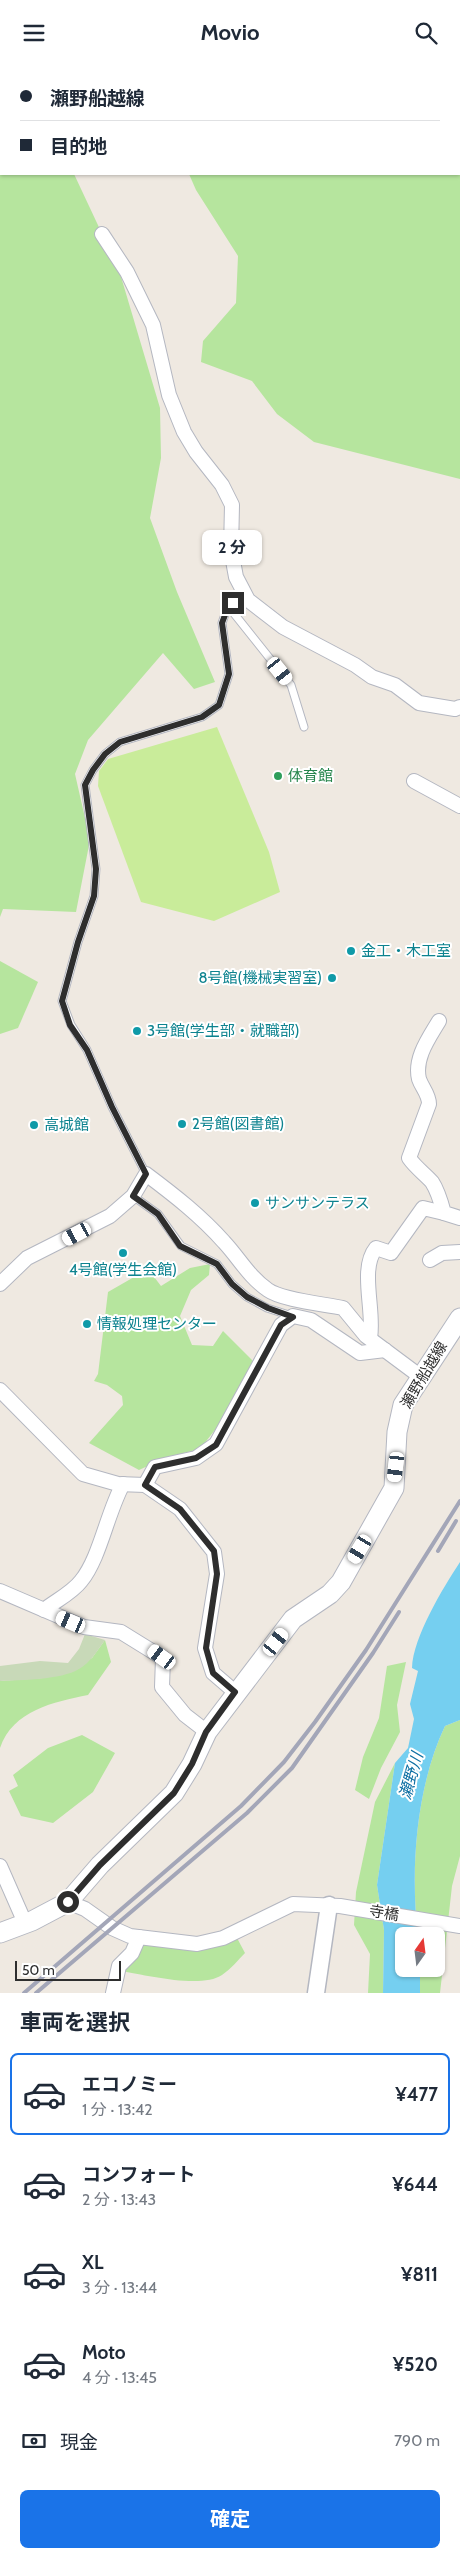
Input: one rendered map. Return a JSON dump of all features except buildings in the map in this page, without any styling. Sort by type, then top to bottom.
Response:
[{"type":"main road","name":"瀬野船越線","points":[[0,1933],[68,1902],[100,1865],[174,1793],[192,1764],[206,1732],[235,1692],[293,1619],[330,1594],[341,1582],[394,1488],[397,1432],[403,1405],[460,1318]]},
{"type":"street","points":[[102,235],[127,272],[153,325],[169,395],[184,432],[196,452],[222,485],[232,505],[231,550],[236,577],[248,599],[283,627],[354,665],[372,677],[395,685],[419,703],[455,709],[460,707]]},
{"type":"street","points":[[414,781],[460,806]]},
{"type":"street","points":[[439,1021],[420,1058],[418,1070],[420,1081],[429,1097],[429,1104],[410,1158],[416,1169],[431,1181],[438,1193],[444,1213]]},
{"type":"street","points":[[0,1284],[27,1258],[110,1216],[133,1196],[146,1174],[192,1209],[226,1243],[245,1270],[269,1291],[304,1301],[343,1308],[370,1338],[421,1377]]},
{"type":"street","points":[[370,1338],[372,1315],[368,1269],[370,1254],[376,1248],[392,1253],[422,1208],[460,1218]]},
{"type":"street","points":[[430,1260],[442,1253],[460,1252]]},
{"type":"street","points":[[145,1485],[155,1467],[196,1458],[216,1445],[281,1325],[293,1317],[311,1321],[360,1353],[385,1350]]},
{"type":"street","points":[[0,1390],[83,1475],[123,1484],[145,1485],[180,1509],[214,1551],[217,1574],[206,1648],[213,1673],[235,1692]]},
{"type":"street","points":[[44,1610],[81,1582],[97,1552],[112,1504],[123,1484]]},
{"type":"street","points":[[0,1591],[84,1627],[121,1632],[162,1657],[162,1687],[185,1715],[206,1732]]},
{"type":"street","points":[[0,1867],[25,1923]]},
{"type":"street","name":"寺橋","points":[[68,1902],[85,1909],[112,1928],[130,1936],[196,1944],[223,1938],[293,1904],[334,1906],[459,1926]]},
{"type":"street","points":[[316,1993],[334,1906]]},
{"type":"street","points":[[113,1993],[118,1966],[132,1953],[139,1937]]},
{"type":"lane","points":[[146,1174],[112,1107],[87,1050],[70,1025],[62,1001],[78,942],[94,896],[96,869],[85,785],[105,754],[120,742],[202,717],[219,705],[229,674],[222,623],[228,607],[239,599]]},
{"type":"lane","points":[[228,607],[291,685],[304,727]]},
{"type":"lane","points":[[133,1196],[158,1214],[180,1246],[217,1264],[232,1284],[247,1297],[268,1308],[293,1317]]},
{"type":"green space","points":[[0,175],[74,175],[119,270],[160,408],[161,458],[150,518],[177,592],[215,682],[194,689],[163,653],[88,740],[75,774],[90,840],[76,912],[3,909],[0,917]]},
{"type":"green space","points":[[189,175],[460,175],[460,479],[314,442],[277,414],[252,381],[201,362],[203,341],[236,303],[238,256],[196,190]]},
{"type":"green space","points":[[217,727],[269,852],[280,892],[214,921],[141,902],[98,786],[99,771],[108,759]]},
{"type":"green space","points":[[0,961],[38,982],[18,1028],[0,1034]]},
{"type":"green space","points":[[210,1264],[209,1275],[191,1290],[180,1316],[192,1345],[213,1346],[223,1331],[254,1362],[218,1426],[200,1449],[167,1457],[139,1470],[89,1443],[123,1405],[122,1396],[107,1385],[94,1381],[98,1374],[108,1292],[148,1269],[161,1286],[190,1268]]},
{"type":"green space","points":[[85,1634],[105,1640],[90,1660],[79,1669],[71,1673],[51,1677],[0,1681],[0,1666],[40,1661],[68,1663],[79,1649]]},
{"type":"green space","points":[[105,1640],[111,1662],[88,1695],[49,1705],[25,1716],[6,1735],[0,1748],[0,1681],[43,1678],[92,1658]]},
{"type":"green space","points":[[406,1662],[397,1705],[400,1732],[381,1768],[369,1799],[355,1790],[363,1757],[379,1718],[387,1666]]},
{"type":"green space","points":[[460,1720],[460,1856],[452,1886],[445,1948],[445,1927],[417,1927],[415,1857],[427,1775],[445,1726]]},
{"type":"green space","points":[[82,1735],[115,1753],[93,1792],[53,1823],[21,1816],[9,1791],[18,1786],[13,1775],[48,1748]]},
{"type":"green space","points":[[395,1763],[377,1885],[384,1930],[383,1993],[368,1993],[370,1954],[354,1925],[356,1892],[375,1802]]},
{"type":"green space","points":[[237,1938],[245,1953],[225,1973],[213,1979],[201,1981],[173,1980],[121,1971],[144,1942]]},
{"type":"green space","points":[[420,1977],[442,1977],[440,1993],[420,1993]]},
{"type":"water","name":"瀬野川","points":[[460,1562],[460,1720],[445,1726],[427,1775],[415,1857],[417,1927],[395,1927],[395,1977],[420,1977],[420,1993],[383,1993],[384,1930],[377,1885],[395,1763],[408,1748],[414,1719],[410,1704],[418,1671],[412,1668],[414,1656],[423,1628],[445,1585]]},
{"type":"railway","points":[[24,1993],[241,1806],[284,1762],[366,1650],[460,1501]]},
{"type":"railway","points":[[438,1551],[456,1521]]},
{"type":"railway","points":[[36,1993],[247,1813],[292,1768],[373,1653],[399,1612]]},
{"type":"place","name":"体育館","points":[[278,776]]},
{"type":"place","name":"金工・木工室","points":[[351,951]]},
{"type":"place","name":"8号館(機械実習室)","points":[[332,978]]},
{"type":"place","name":"3号館(学生部・就職部)","points":[[137,1031]]},
{"type":"place","name":"2号館(図書館)","points":[[182,1124]]},
{"type":"place","name":"高城館","points":[[34,1125]]},
{"type":"place","name":"サンサンテラス","points":[[255,1203]]},
{"type":"place","name":"4号館(学生会館)","points":[[123,1253]]},
{"type":"place","name":"情報処理センター","points":[[87,1324]]},
{"type":"route","points":[[68,1902],[100,1865],[174,1793],[192,1764],[206,1732],[235,1692],[213,1673],[206,1648],[217,1574],[214,1551],[180,1509],[145,1485],[155,1467],[196,1458],[216,1445],[250,1379],[281,1325],[293,1317],[268,1308],[247,1297],[232,1284],[217,1264],[197,1256],[180,1246],[158,1214],[133,1196],[146,1174],[112,1107],[87,1050],[70,1025],[62,1001],[78,942],[94,896],[96,869],[86,806],[85,785],[105,754],[120,742],[202,717],[219,705],[229,674],[222,623],[228,607],[233,603]]}]
